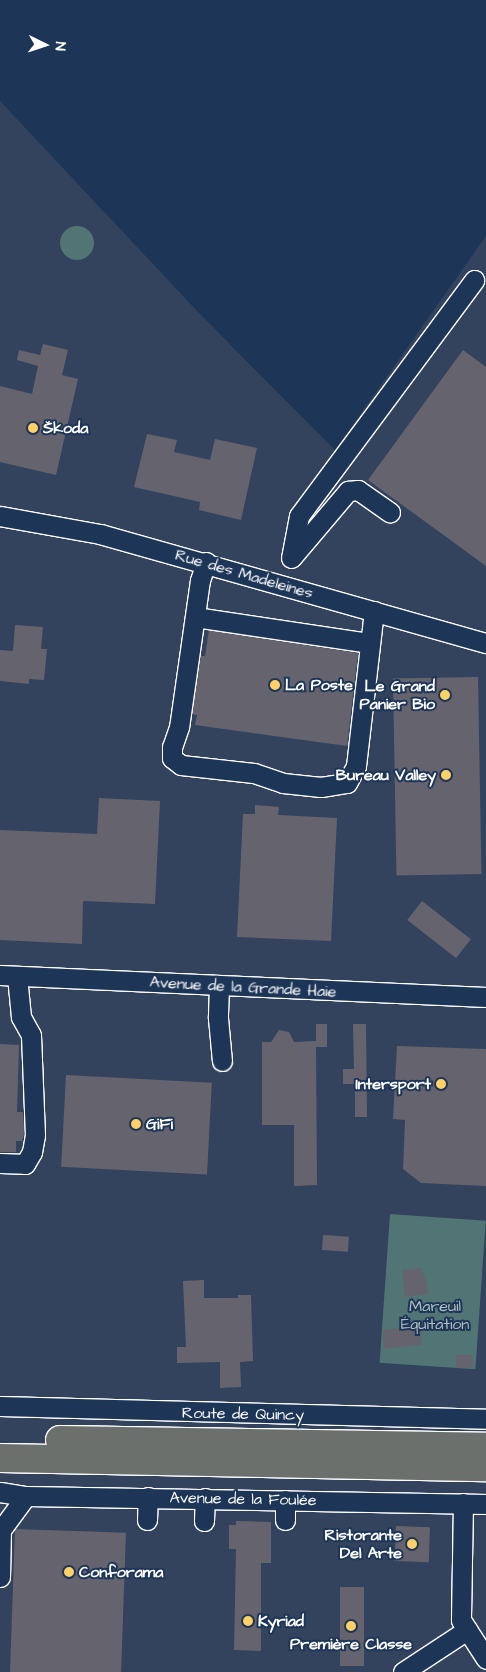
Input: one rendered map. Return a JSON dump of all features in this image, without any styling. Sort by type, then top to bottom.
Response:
[{"type":"highway","points":[[0,1439],[486,1447]]},
{"type":"highway","points":[[0,1458],[486,1468]]},
{"type":"street","points":[[282,584],[291,558],[299,516],[474,280]]},
{"type":"street","points":[[291,558],[348,491],[358,490],[390,512]]},
{"type":"street","name":"Rue des Madeleines","points":[[0,516],[100,534],[206,562],[486,643]]},
{"type":"street","points":[[206,562],[172,758],[181,765],[254,773],[283,783],[321,787],[347,783],[354,774],[374,612]]},
{"type":"street","points":[[195,617],[370,643]]},
{"type":"street","points":[[0,1163],[25,1164],[32,1152],[35,1135],[31,1035],[21,1017],[8,976]]},
{"type":"street","name":"Avenue de la Grande Haie","points":[[8,976],[486,997]]},
{"type":"street","points":[[219,986],[218,1018],[222,1062]]},
{"type":"street","name":"Route de Quincy","points":[[0,1406],[486,1419]]},
{"type":"street","name":"Avenue de la Foulée","points":[[0,1492],[26,1496],[285,1500],[327,1510],[463,1503],[486,1504]]},
{"type":"street","points":[[0,1577],[1,1530],[26,1496]]},
{"type":"street","points":[[147,1520],[148,1497]]},
{"type":"street","points":[[204,1521],[205,1498]]},
{"type":"street","points":[[285,1500],[285,1520]]},
{"type":"street","points":[[463,1503],[456,1589],[461,1620],[486,1659]]},
{"type":"street","points":[[400,1670],[467,1630]]},
{"type":"shaded area","points":[[0,101],[199,313],[335,450],[486,236],[486,1672],[0,1672]]},
{"type":"green space","points":[[77,226],[84,227],[89,231],[93,236],[93,250],[89,255],[84,259],[77,260],[70,259],[65,255],[61,250],[60,243],[61,236],[65,231],[70,227]]},
{"type":"green space","name":"Mareuil Équitation","points":[[390,1214],[486,1221],[475,1369],[380,1363]]},
{"type":"building","name":"Škoda","points":[[43,344],[68,350],[62,375],[78,379],[56,475],[0,462],[0,386],[32,394],[38,366],[17,360],[19,350],[40,355]]},
{"type":"building","points":[[463,350],[486,367],[486,566],[368,480]]},
{"type":"building","points":[[147,434],[177,440],[174,452],[210,460],[215,439],[257,448],[241,520],[199,510],[200,502],[134,487]]},
{"type":"building","points":[[15,625],[43,627],[41,649],[47,649],[44,680],[29,679],[29,684],[0,681],[0,650],[13,651]]},
{"type":"building","name":"La Poste","points":[[209,630],[358,653],[347,746],[195,725],[197,715],[192,714],[201,656],[205,656]]},
{"type":"building","points":[[478,677],[481,874],[396,875],[393,678]]},
{"type":"building","points":[[99,798],[160,801],[155,904],[83,901],[82,944],[0,940],[0,830],[97,834]]},
{"type":"building","points":[[255,805],[279,807],[278,815],[337,818],[331,941],[237,937],[243,814],[255,814]]},
{"type":"building","points":[[422,901],[471,939],[456,958],[407,920]]},
{"type":"building","points":[[316,1024],[327,1024],[327,1047],[316,1047],[317,1185],[294,1186],[294,1125],[262,1125],[262,1042],[271,1042],[279,1030],[289,1032],[294,1042],[316,1041]]},
{"type":"building","points":[[353,1024],[366,1024],[367,1117],[355,1117],[355,1084],[343,1084],[343,1069],[354,1069]]},
{"type":"building","points":[[0,1044],[19,1045],[17,1112],[23,1112],[24,1134],[22,1141],[16,1141],[16,1152],[0,1152]]},
{"type":"building","points":[[397,1046],[486,1049],[486,1186],[421,1183],[403,1169],[405,1120],[393,1119]]},
{"type":"building","name":"GiFi","points":[[66,1075],[212,1083],[207,1175],[61,1167]]},
{"type":"building","points":[[323,1235],[349,1237],[348,1252],[322,1250]]},
{"type":"building","points":[[422,1268],[429,1294],[405,1297],[402,1270]]},
{"type":"building","points":[[204,1280],[204,1298],[238,1298],[238,1295],[251,1295],[253,1361],[240,1362],[241,1387],[220,1388],[220,1362],[177,1363],[177,1347],[186,1347],[183,1281]]},
{"type":"building","points":[[420,1326],[422,1345],[384,1349],[382,1330]]},
{"type":"building","points":[[456,1355],[473,1355],[473,1368],[456,1368]]},
{"type":"building","points":[[236,1521],[271,1522],[271,1563],[261,1563],[261,1651],[234,1650],[236,1549],[229,1549],[229,1525],[236,1525]]},
{"type":"building","name":"Ristorante Del Arte","points":[[396,1526],[430,1527],[429,1562],[395,1561]]},
{"type":"building","name":"Conforama","points":[[15,1529],[126,1533],[121,1672],[10,1672]]},
{"type":"building","name":"Première Classe","points":[[340,1587],[364,1587],[364,1666],[340,1666]]},
{"type":"place","name":"Škoda","points":[[33,428]]},
{"type":"place","name":"La Poste","points":[[275,685]]},
{"type":"place","name":"Le Grand Panier Bio","points":[[445,695]]},
{"type":"place","name":"Bureau Valley","points":[[446,775]]},
{"type":"place","name":"Intersport","points":[[441,1084]]},
{"type":"place","name":"GiFi","points":[[136,1124]]},
{"type":"place","name":"Ristorante Del Arte","points":[[412,1544]]},
{"type":"place","name":"Conforama","points":[[69,1572]]},
{"type":"place","name":"Kyriad","points":[[248,1621]]},
{"type":"place","name":"Première Classe","points":[[351,1626]]}]
